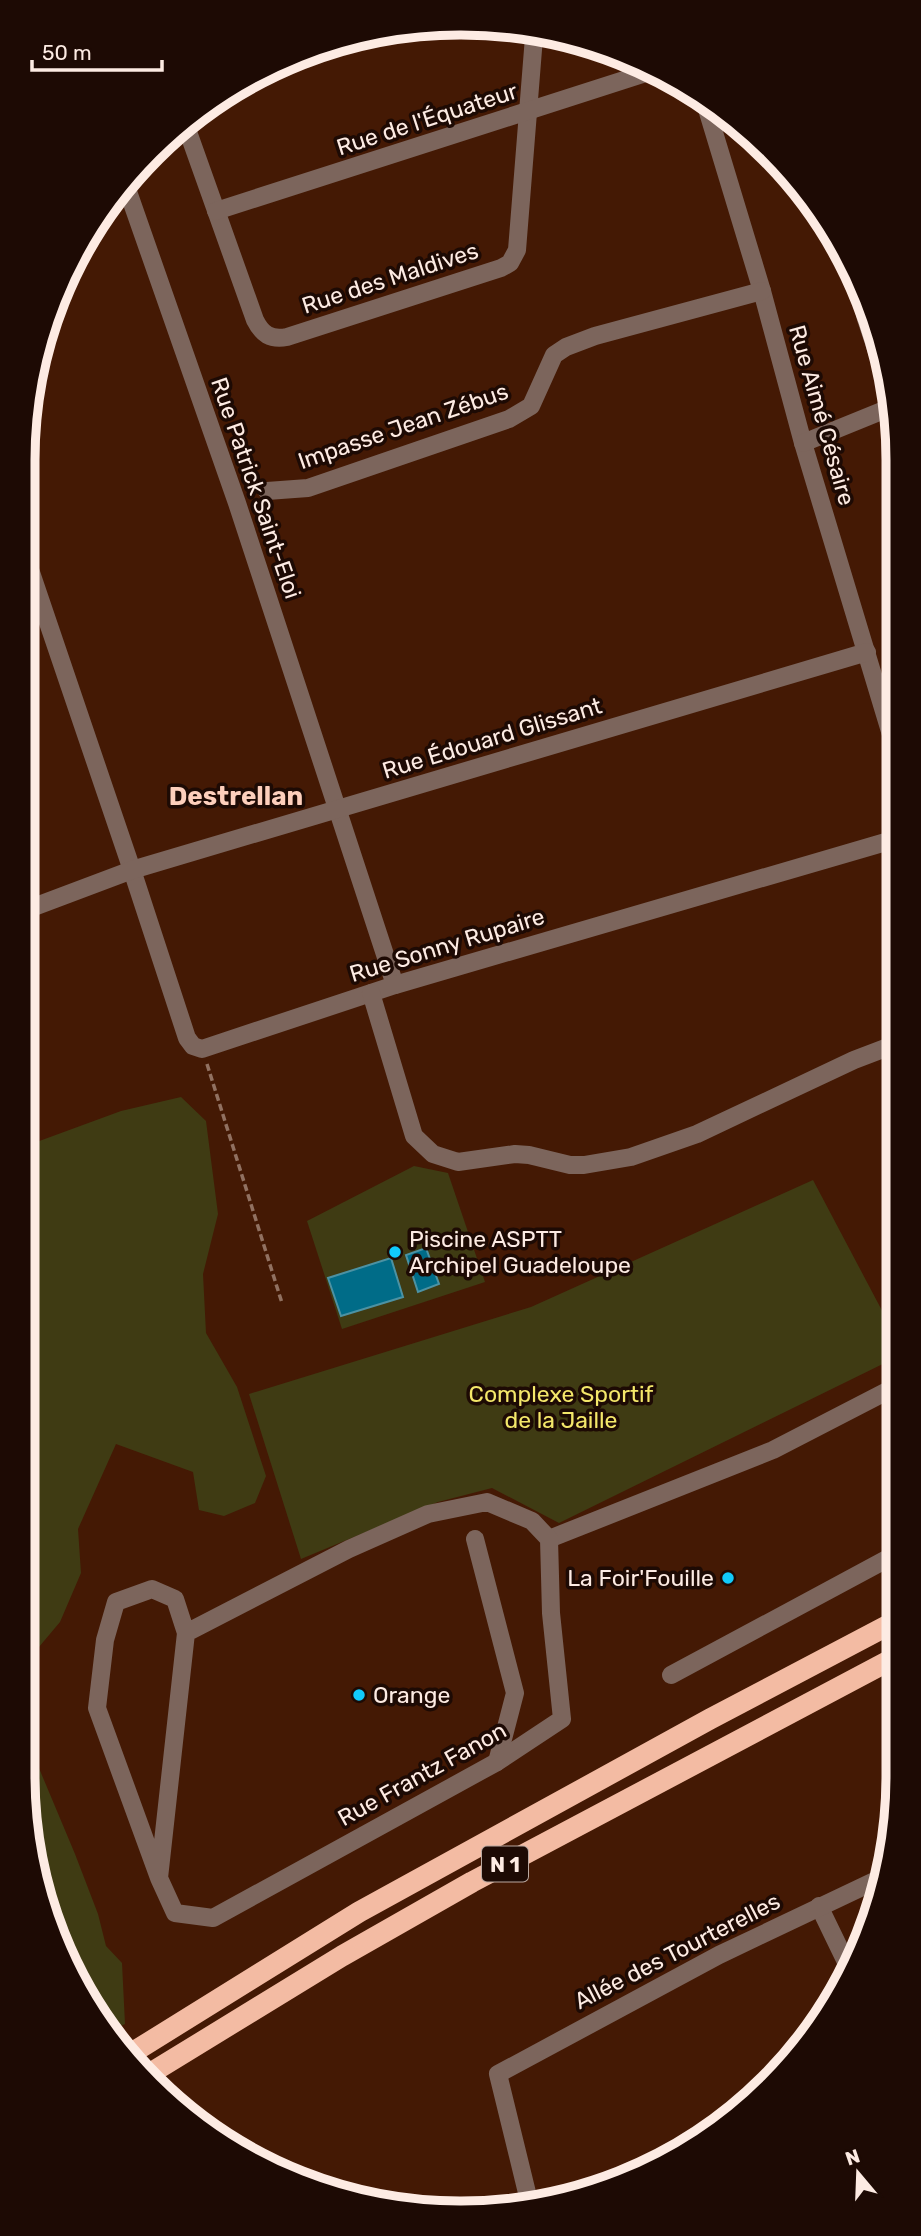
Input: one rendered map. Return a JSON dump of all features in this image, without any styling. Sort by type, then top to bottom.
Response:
[{"type":"highway","points":[[836,1652],[886,1616]]},
{"type":"highway","name":"N 1","points":[[136,2050],[359,1912],[698,1725],[886,1626]]},
{"type":"highway","name":"N 1","points":[[155,2071],[342,1956],[472,1882],[886,1662]]},
{"type":"highway","points":[[160,2076],[215,2035]]},
{"type":"street","name":"Rue des Maldives","points":[[189,134],[258,327],[269,337],[287,337],[510,263],[517,250],[534,42]]},
{"type":"street","name":"Rue de l'Équateur","points":[[216,212],[640,75]]},
{"type":"street","name":"Rue Aimé Césaire","points":[[709,115],[762,291],[803,443],[886,717]]},
{"type":"street","name":"Rue Patrick Saint-Eloi","points":[[129,194],[237,503],[396,985]]},
{"type":"street","name":"Impasse Jean Zébus","points":[[267,491],[308,488],[509,419],[531,406],[554,355],[566,347],[595,336],[762,291]]},
{"type":"street","points":[[803,443],[883,410]]},
{"type":"street","points":[[35,584],[187,1038],[192,1046],[202,1049]]},
{"type":"street","name":"Rue Édouard Glissant","points":[[35,906],[132,870],[867,652]]},
{"type":"street","name":"Rue Sonny Rupaire","points":[[202,1049],[396,985],[886,842]]},
{"type":"street","points":[[371,993],[414,1136],[433,1154],[457,1161],[515,1154],[570,1165],[584,1165],[631,1157],[697,1134],[854,1060],[886,1049]]},
{"type":"street","points":[[186,1633],[349,1549],[428,1514],[487,1502],[532,1521],[549,1539],[773,1450],[886,1392]]},
{"type":"street","points":[[475,1539],[515,1693],[497,1762]]},
{"type":"street","name":"Rue Frantz Fanon","points":[[159,1878],[186,1633],[175,1599],[152,1589],[117,1602],[105,1640],[97,1708],[159,1878],[175,1913],[213,1918],[497,1762],[562,1719],[551,1613],[549,1539]]},
{"type":"street","points":[[671,1675],[886,1559]]},
{"type":"street","points":[[802,1707],[886,1669]]},
{"type":"street","name":"Allée des Tourterelles","points":[[528,2195],[498,2074],[646,1993],[818,1906],[873,1882]]},
{"type":"street","points":[[818,1906],[844,1959]]},
{"type":"path","points":[[202,1049],[282,1303]]},
{"type":"green space","points":[[181,1097],[206,1121],[218,1214],[203,1274],[206,1333],[237,1387],[266,1476],[255,1503],[224,1516],[199,1510],[193,1472],[116,1444],[78,1529],[81,1573],[60,1622],[35,1652],[35,1143],[121,1111]]},
{"type":"green space","name":"Piscine ASPTT Archipel Guadeloupe","points":[[414,1166],[448,1173],[485,1282],[342,1329],[307,1221]]},
{"type":"green space","name":"Complexe Sportif de la Jaille","points":[[813,1180],[886,1318],[886,1362],[559,1523],[492,1488],[438,1502],[301,1559],[249,1394],[531,1307]]},
{"type":"green space","points":[[35,1759],[98,1914],[106,1946],[122,1963],[125,2024],[118,2027],[92,1988],[67,1938],[49,1886],[39,1831]]},
{"type":"water","points":[[426,1248],[439,1284],[418,1292],[406,1255]]},
{"type":"water","points":[[391,1258],[403,1297],[341,1316],[328,1278]]},
{"type":"place","name":"Piscine ASPTT Archipel Guadeloupe","points":[[395,1252]]},
{"type":"place","name":"La Foir'Fouille","points":[[728,1578]]},
{"type":"place","name":"Orange","points":[[359,1695]]},
{"type":"district","name":"Destrellan","points":[[236,796]]}]
